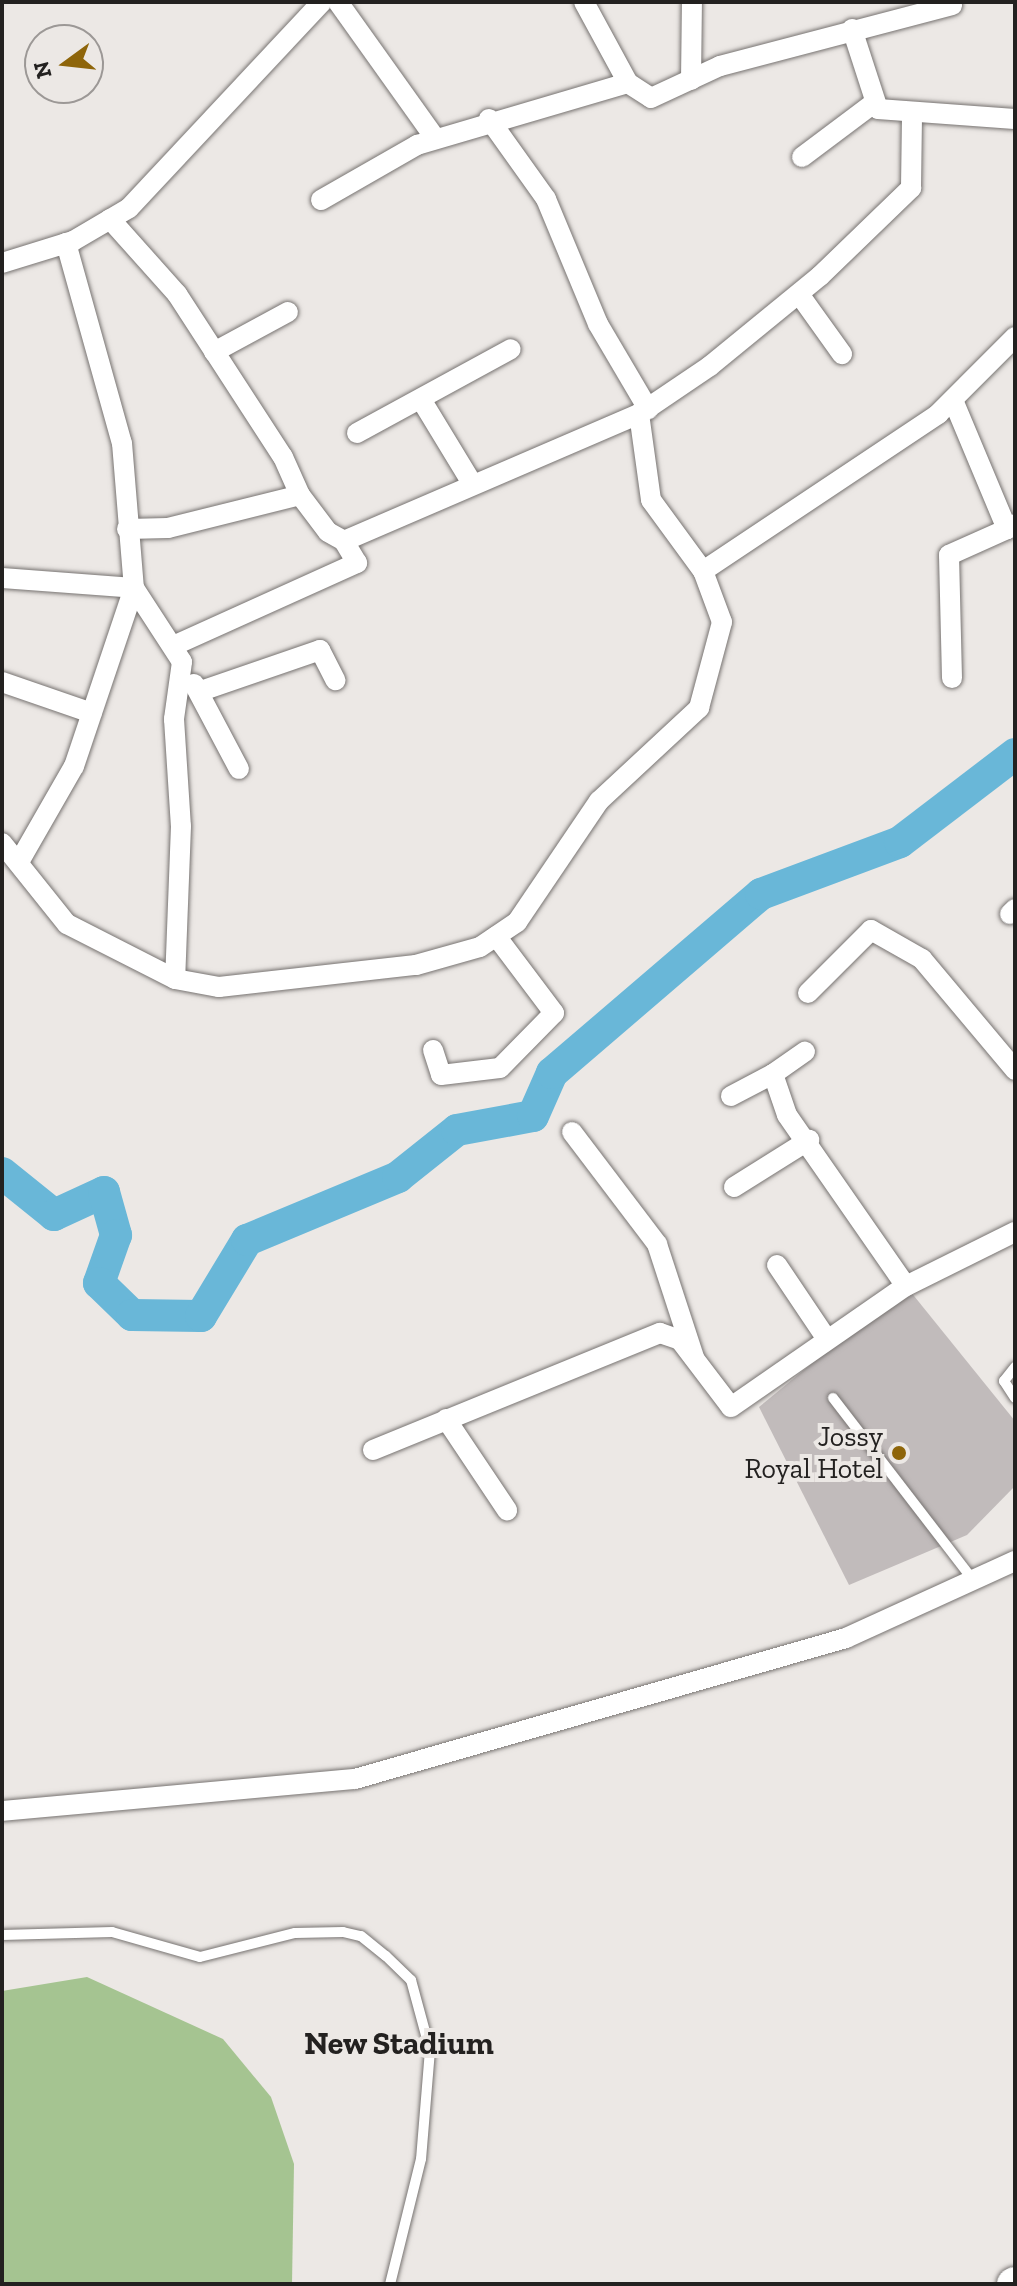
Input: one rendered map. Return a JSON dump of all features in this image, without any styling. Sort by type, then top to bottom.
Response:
[{"type":"street","points":[[2,263],[66,243],[110,219],[188,149],[322,2]]},
{"type":"street","points":[[338,2],[435,138]]},
{"type":"street","points":[[584,2],[628,83],[651,98],[691,80],[852,29],[952,5]]},
{"type":"street","points":[[691,80],[692,2]]},
{"type":"street","points":[[852,29],[874,103]]},
{"type":"street","points":[[321,200],[435,138],[489,119],[628,83]]},
{"type":"street","points":[[874,103],[912,116],[1015,119]]},
{"type":"street","points":[[802,157],[874,103]]},
{"type":"street","points":[[344,541],[644,412],[799,294],[911,188],[912,116]]},
{"type":"street","points":[[2,843],[67,924],[175,979],[219,987],[416,965],[496,936],[517,922],[599,801],[699,708],[722,622],[703,571],[651,500],[644,412],[598,324],[546,199],[489,119]]},
{"type":"street","points":[[110,219],[177,294],[300,495],[344,541],[357,563],[173,646]]},
{"type":"street","points":[[19,862],[74,766],[134,588],[122,443],[109,379],[66,243]]},
{"type":"street","points":[[799,294],[842,354]]},
{"type":"street","points":[[214,352],[288,312]]},
{"type":"street","points":[[703,571],[953,400],[1015,337]]},
{"type":"street","points":[[357,433],[422,401],[511,349]]},
{"type":"street","points":[[952,678],[949,555],[1011,526],[953,400]]},
{"type":"street","points":[[422,401],[473,485]]},
{"type":"street","points":[[127,529],[182,525],[300,495]]},
{"type":"street","points":[[2,578],[134,588]]},
{"type":"street","points":[[134,588],[173,646],[182,673],[201,691],[239,769]]},
{"type":"street","points":[[201,691],[320,650],[335,680]]},
{"type":"street","points":[[175,979],[181,826],[174,719],[182,673]]},
{"type":"street","points":[[2,682],[92,713]]},
{"type":"street","points":[[808,993],[871,930],[922,959],[1015,1070]]},
{"type":"street","points":[[433,1050],[441,1075],[500,1068],[554,1013],[496,936]]},
{"type":"street","points":[[731,1096],[773,1074],[805,1052]]},
{"type":"street","points":[[773,1074],[787,1115],[809,1140],[906,1286]]},
{"type":"street","points":[[572,1132],[657,1244],[694,1361]]},
{"type":"street","points":[[734,1187],[809,1140]]},
{"type":"street","points":[[373,1450],[641,1336],[671,1335],[731,1407],[826,1338],[906,1286],[1015,1232]]},
{"type":"street","points":[[777,1265],[826,1338]]},
{"type":"street","points":[[446,1419],[507,1510]]},
{"type":"street","points":[[2,1811],[355,1779],[846,1638],[1015,1561]]},
{"type":"lane","points":[[1015,1367],[1004,1381],[1015,1398]]},
{"type":"lane","points":[[833,1398],[973,1580]]},
{"type":"lane","points":[[2,1935],[112,1932],[200,1957],[295,1933],[343,1932],[386,1956],[411,1980],[430,2050],[421,2159],[390,2284]]},
{"type":"green space","points":[[87,1977],[223,2039],[271,2097],[294,2164],[292,2284],[2,2284],[2,1991]]},
{"type":"building","name":"Jossy Royal Hotel","points":[[906,1286],[1015,1421],[1015,1486],[967,1535],[849,1585],[759,1407]]},
{"type":"waterway","points":[[2,1173],[54,1215],[104,1192],[116,1235],[99,1283],[132,1315],[201,1316],[247,1240],[398,1177],[457,1130],[533,1116],[552,1073],[761,894],[900,842],[1015,754]]},
{"type":"place","name":"Jossy Royal Hotel","points":[[899,1453]]},
{"type":"district","name":"New Stadium","points":[[399,2043]]}]
